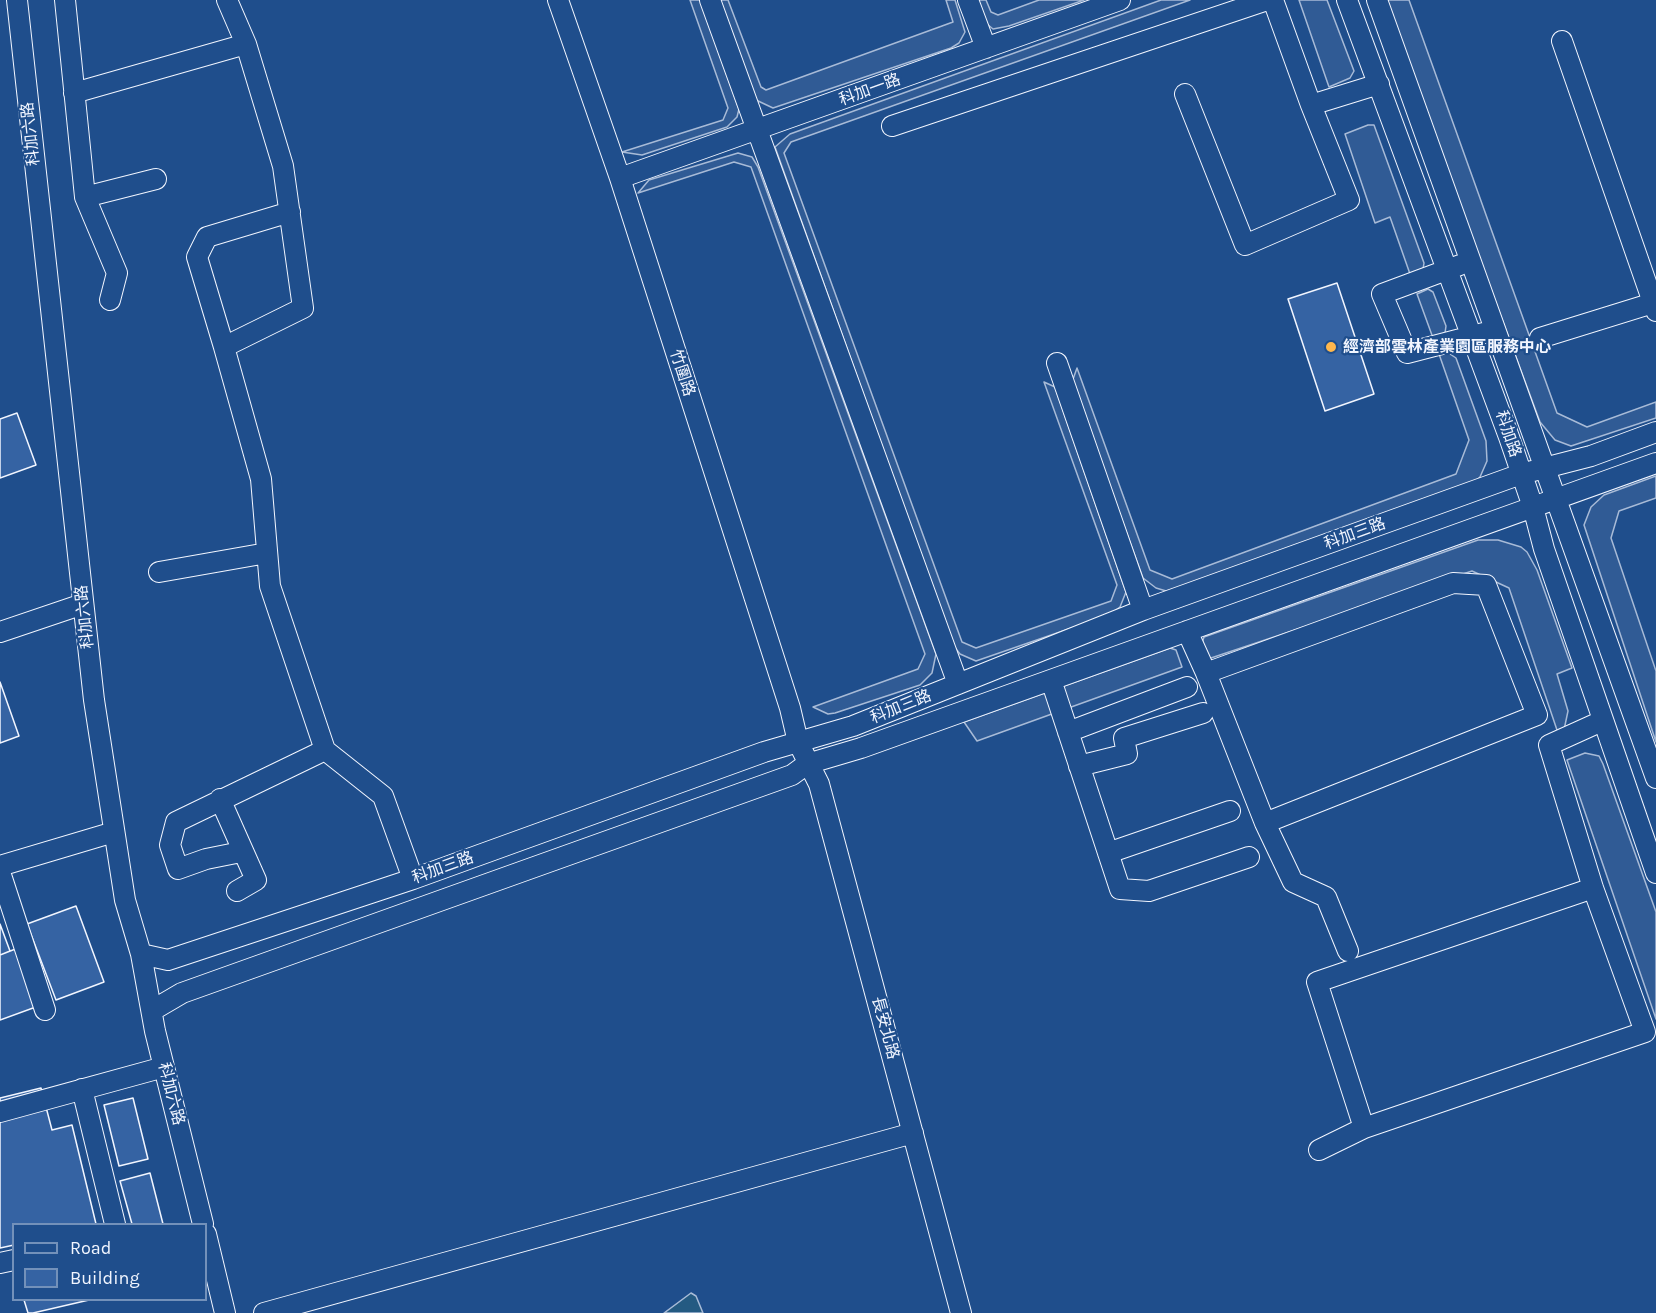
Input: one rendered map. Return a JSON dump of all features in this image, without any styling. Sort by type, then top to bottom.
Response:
[{"type":"street","name":"科加六路","points":[[17,0],[83,604],[114,832],[125,900],[141,954],[164,1067],[203,1223]]},
{"type":"street","points":[[65,0],[85,197],[117,273],[110,300]]},
{"type":"street","points":[[224,347],[303,308],[283,166],[246,44],[227,0]]},
{"type":"street","name":"竹圍路","points":[[558,0],[620,178],[802,750]]},
{"type":"street","points":[[710,0],[958,684]]},
{"type":"street","points":[[968,0],[986,48]]},
{"type":"street","name":"科加一路","points":[[620,178],[1120,0]]},
{"type":"street","points":[[892,126],[1267,0]]},
{"type":"street","points":[[1185,94],[1245,245],[1349,200],[1273,0]]},
{"type":"street","name":"科加路","points":[[1347,0],[1448,270],[1533,507],[1544,549],[1656,873]]},
{"type":"street","name":"科加路","points":[[1377,0],[1655,773]]},
{"type":"street","points":[[1540,338],[1654,307],[1562,41]]},
{"type":"street","points":[[74,93],[246,44]]},
{"type":"street","points":[[1311,105],[1379,84]]},
{"type":"street","points":[[85,197],[156,179]]},
{"type":"street","points":[[290,212],[207,237],[197,257],[261,479],[270,586],[325,750],[383,796],[413,879]]},
{"type":"street","points":[[1471,261],[1382,294],[1407,352],[1496,330]]},
{"type":"street","points":[[1057,363],[1143,610]]},
{"type":"street","name":"科加三路","points":[[141,954],[168,960],[802,750],[853,726],[1143,610],[1521,474],[1591,456],[1656,432]]},
{"type":"street","name":"科加三路","points":[[802,750],[861,748],[1656,463]]},
{"type":"street","points":[[159,572],[267,553]]},
{"type":"street","points":[[1206,673],[1453,583],[1486,585],[1549,745],[1593,888],[1645,1032],[1364,1128],[1319,1150]]},
{"type":"street","points":[[0,632],[83,604]]},
{"type":"street","points":[[1187,631],[1265,823],[1293,882],[1326,897],[1348,951]]},
{"type":"street","points":[[1051,680],[1120,889],[1149,891],[1249,857]]},
{"type":"street","points":[[1068,732],[1187,687]]},
{"type":"street","points":[[1079,766],[1127,754],[1124,738],[1203,713]]},
{"type":"street","points":[[1265,823],[1537,715]]},
{"type":"street","points":[[1549,745],[1602,721]]},
{"type":"street","points":[[241,852],[206,859],[178,869],[170,845],[176,822],[325,750]]},
{"type":"street","name":"科加三路","points":[[153,1010],[182,993],[792,776],[802,750]]},
{"type":"street","name":"長安北路","points":[[802,750],[819,784],[961,1313]]},
{"type":"street","points":[[220,799],[241,852],[256,880],[237,891]]},
{"type":"street","points":[[1108,853],[1230,811]]},
{"type":"street","points":[[0,866],[114,832]]},
{"type":"street","points":[[0,872],[45,1010]]},
{"type":"street","points":[[1364,1128],[1317,982],[1593,888]]},
{"type":"street","points":[[0,1112],[164,1067]]},
{"type":"street","points":[[82,1089],[115,1223]]},
{"type":"street","points":[[264,1313],[913,1134]]},
{"type":"street","points":[[207,1238],[225,1313]]},
{"type":"shaded area","points":[[690,0],[700,0],[739,109],[737,117],[727,127],[642,155],[622,152],[723,120],[728,108]]},
{"type":"shaded area","points":[[718,0],[728,0],[761,87],[766,90],[953,22],[946,0],[955,0],[965,32],[959,43],[951,48],[773,108],[756,100]]},
{"type":"shaded area","points":[[976,0],[986,0],[991,12],[998,15],[1039,0],[1084,0],[1009,26],[993,29],[987,24]]},
{"type":"shaded area","points":[[1161,0],[1190,0],[791,142],[784,153],[962,642],[976,648],[1111,601],[1117,585],[1044,382],[1055,387],[1126,592],[1120,607],[1109,615],[976,661],[960,654],[953,645],[775,147],[790,134]]},
{"type":"shaded area","points":[[1299,0],[1327,0],[1354,71],[1350,78],[1329,87]]},
{"type":"shaded area","points":[[1384,0],[1409,0],[1557,413],[1587,427],[1656,402],[1656,418],[1571,446],[1555,440],[1540,422]]},
{"type":"shaded area","points":[[1374,125],[1424,263],[1423,269],[1410,274],[1390,217],[1375,223],[1345,134]]},
{"type":"shaded area","points":[[738,153],[752,157],[758,167],[936,654],[932,673],[920,685],[835,713],[828,714],[813,707],[918,669],[925,654],[751,167],[734,162],[638,193],[649,180]]},
{"type":"shaded area","points":[[1428,289],[1433,292],[1446,326],[1445,333],[1433,338],[1417,294]]},
{"type":"shaded area","points":[[1439,354],[1450,354],[1456,358],[1486,441],[1487,461],[1480,477],[1472,484],[1173,593],[1156,588],[1143,578],[1072,382],[1077,368],[1150,570],[1172,579],[1456,474],[1469,440]]},
{"type":"shaded area","points":[[1656,476],[1656,498],[1619,511],[1611,538],[1656,671],[1656,742],[1584,525],[1591,507],[1604,495]]},
{"type":"shaded area","points":[[1478,540],[1498,540],[1521,547],[1527,552],[1537,570],[1572,668],[1557,674],[1568,711],[1564,730],[1558,733],[1509,588],[1472,571],[1208,659],[1202,643],[1204,637]]},
{"type":"shaded area","points":[[1170,648],[1176,650],[1182,667],[977,741],[964,722]]},
{"type":"shaded area","points":[[1585,753],[1599,756],[1603,764],[1656,912],[1656,1019],[1567,760]]},
{"type":"shaded area","points":[[691,1293],[696,1296],[703,1313],[664,1313]]},
{"type":"building","name":"經濟部雲林產業園區服務中心","points":[[1337,283],[1374,394],[1325,411],[1288,299]]},
{"type":"building","points":[[17,413],[36,465],[0,478],[0,419]]},
{"type":"building","points":[[0,682],[19,736],[0,743]]},
{"type":"building","points":[[76,906],[104,982],[56,1000],[27,924]]},
{"type":"building","points":[[0,924],[10,951],[0,955]]},
{"type":"building","points":[[23,946],[44,1004],[0,1020],[0,955]]},
{"type":"building","points":[[41,1088],[52,1130],[72,1125],[96,1223],[12,1223],[12,1245],[0,1248],[0,1098]]},
{"type":"building","points":[[133,1098],[148,1159],[119,1166],[104,1105]]},
{"type":"building","points":[[150,1173],[163,1223],[132,1223],[120,1181]]},
{"type":"building","points":[[24,1301],[85,1301],[33,1313],[28,1313]]},
{"type":"place","name":"經濟部雲林產業園區服務中心","points":[[1331,347]]}]
